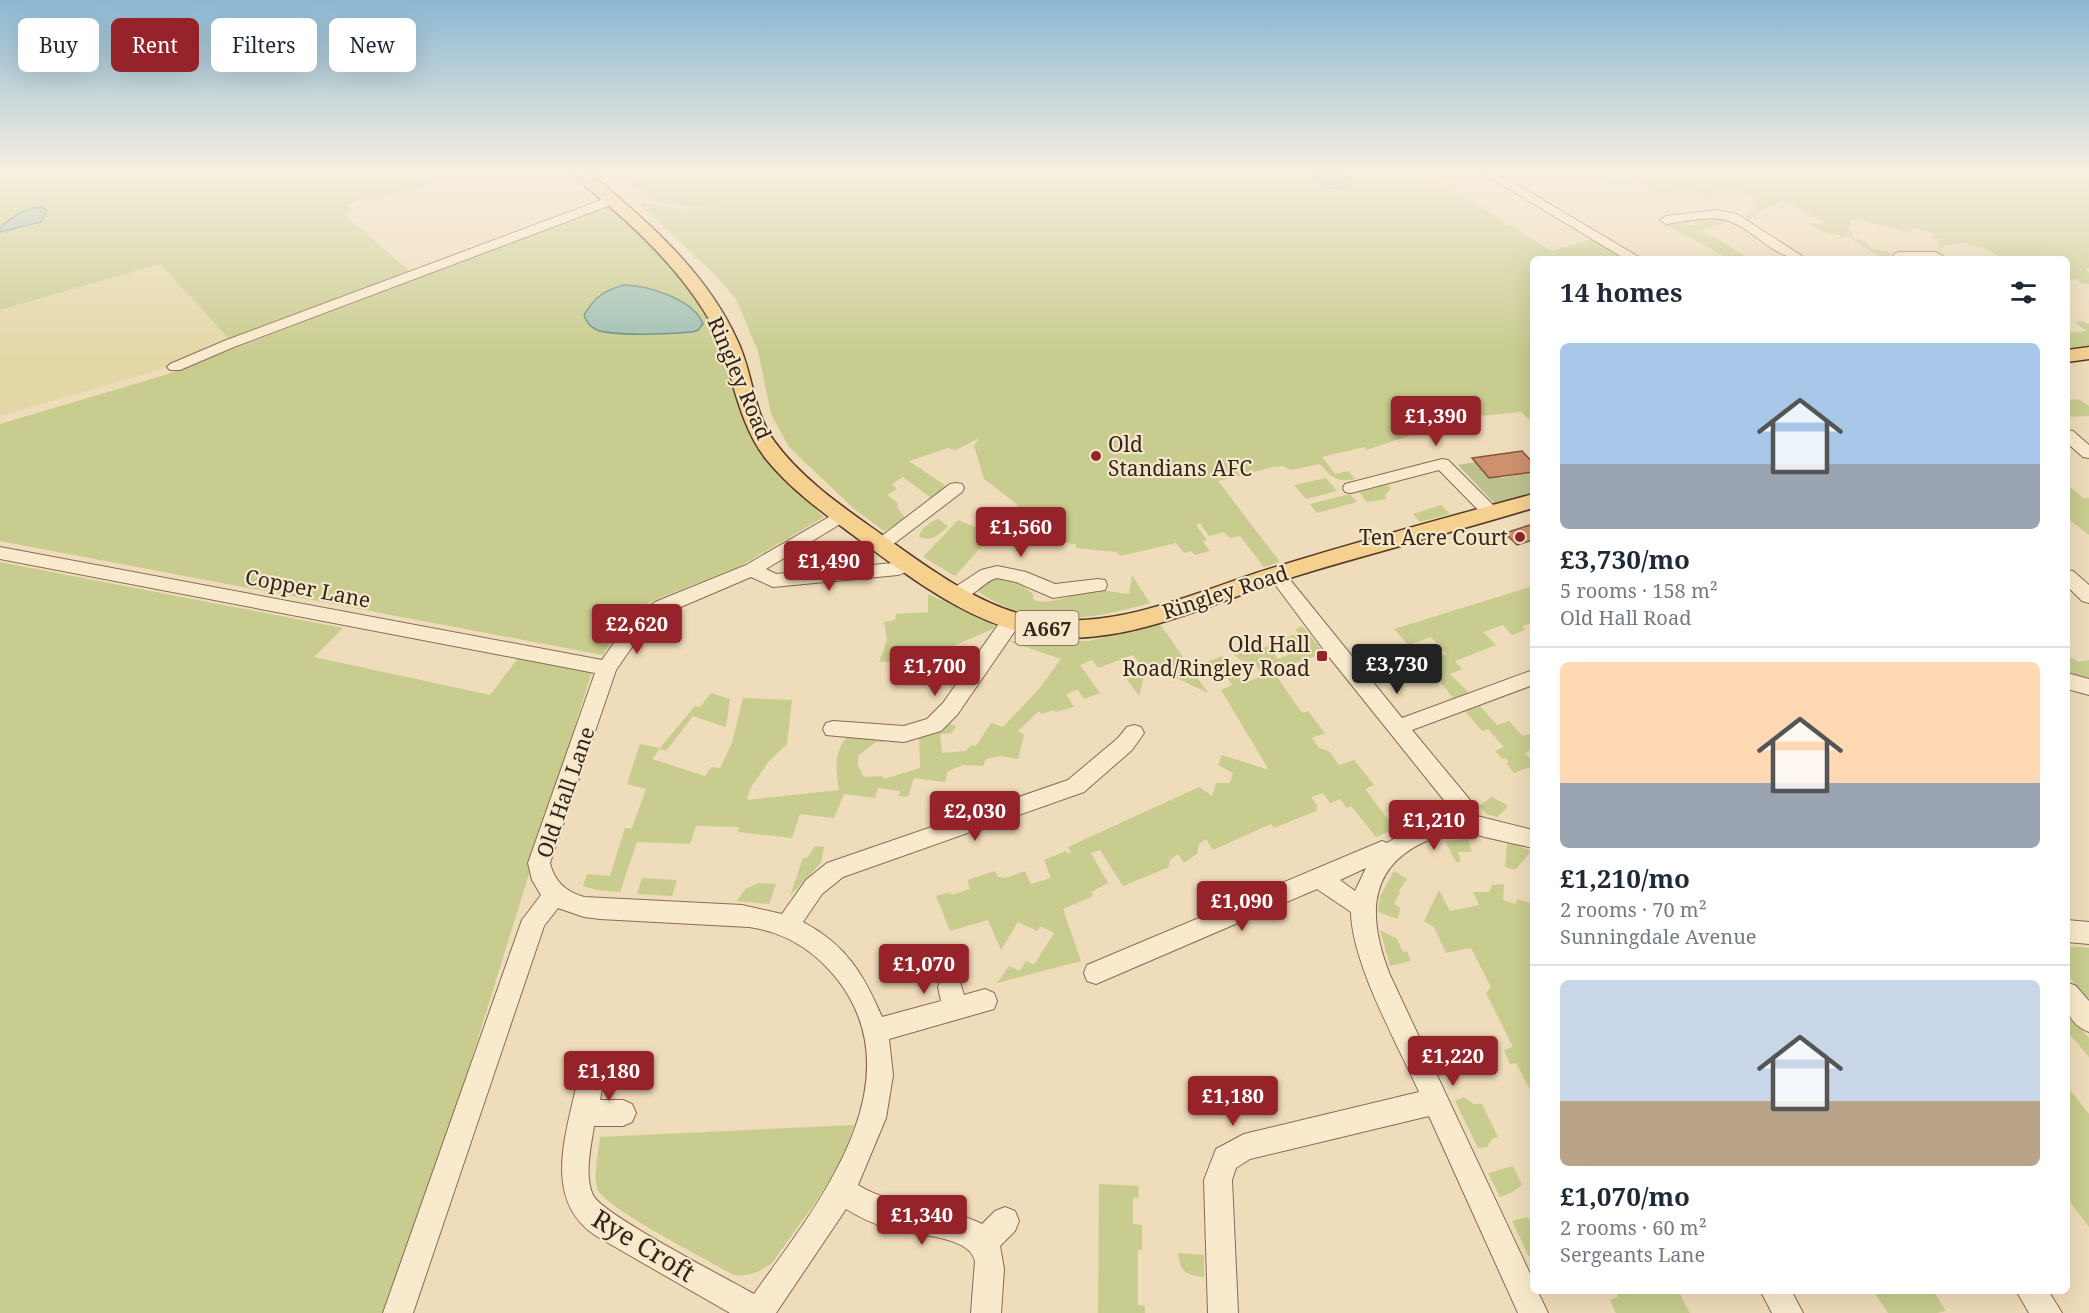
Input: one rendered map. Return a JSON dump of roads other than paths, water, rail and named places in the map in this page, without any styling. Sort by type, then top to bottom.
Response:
[{"type":"main road","name":"Ringley Road","points":[[648,233],[699,289],[729,340],[762,439],[806,486],[841,516],[906,562],[959,594],[1011,620],[1054,628],[1095,626],[1147,617],[1276,575],[1530,502]]},
{"type":"main road","points":[[2070,356],[2089,353]]},
{"type":"street","points":[[175,367],[229,344],[525,233]]},
{"type":"street","points":[[1592,233],[1631,256]]},
{"type":"street","points":[[1758,233],[1795,256]]},
{"type":"street","points":[[1900,256],[1936,256]]},
{"type":"street","points":[[2070,437],[2089,453]]},
{"type":"street","points":[[1352,488],[1442,464],[1492,514]]},
{"type":"street","points":[[881,545],[956,488]]},
{"type":"street","name":"Old Hall Lane","points":[[555,896],[540,875],[539,863],[607,668],[634,629],[662,607],[752,569],[841,516]]},
{"type":"street","name":"Copper Lane","points":[[0,552],[607,668]]},
{"type":"street","points":[[752,569],[773,581],[898,569],[906,562]]},
{"type":"street","points":[[959,594],[987,574],[998,572],[1020,577],[1053,591],[1098,585]]},
{"type":"street","points":[[1276,575],[1462,806],[1463,814],[1460,819],[1406,841],[1389,854],[1366,889],[1362,905],[1363,932],[1369,953],[1533,1313]]},
{"type":"street","points":[[2070,579],[2089,596]]},
{"type":"street","points":[[833,729],[904,734],[934,725],[950,709],[1011,620]]},
{"type":"street","points":[[1399,727],[1530,678]]},
{"type":"street","points":[[2070,682],[2089,687]]},
{"type":"street","points":[[787,926],[814,887],[835,870],[1076,786],[1125,744],[1134,733]]},
{"type":"street","points":[[1460,819],[1469,824],[1530,838]]},
{"type":"street","points":[[1096,973],[1382,851],[1389,854]]},
{"type":"street","points":[[1318,877],[1354,903],[1362,905]]},
{"type":"street","points":[[398,1313],[534,920],[555,896],[568,903],[595,909],[749,916],[787,926],[819,945],[843,967],[864,1000],[874,1031],[879,1066],[874,1121],[858,1161],[842,1191],[759,1313]]},
{"type":"street","points":[[2070,932],[2089,933]]},
{"type":"street","points":[[874,1031],[953,998],[985,1001]]},
{"type":"street","points":[[2070,998],[2089,1020]]},
{"type":"street","name":"Rye Croft","points":[[590,1083],[576,1153],[577,1192],[585,1209],[606,1226],[759,1313]]},
{"type":"street","points":[[1223,1313],[1218,1180],[1226,1158],[1244,1147],[1436,1101]]},
{"type":"street","points":[[584,1113],[623,1113]]},
{"type":"street","points":[[842,1191],[877,1211],[960,1229],[984,1242],[989,1260],[986,1313]]},
{"type":"street","points":[[984,1242],[1005,1221]]},
{"type":"street","points":[[1777,1294],[1788,1313]]},
{"type":"street","points":[[2033,1294],[2047,1313]]},
{"type":"water","points":[[624,285],[657,291],[681,301],[698,315],[703,324],[697,331],[661,334],[614,333],[595,329],[584,315],[605,292]]},
{"type":"place","name":"Old Standians AFC","points":[[1096,456]]},
{"type":"place","name":"Ten Acre Court","points":[[1520,537]]},
{"type":"place","name":"Old Hall Road/Ringley Road","points":[[1322,656]]}]
